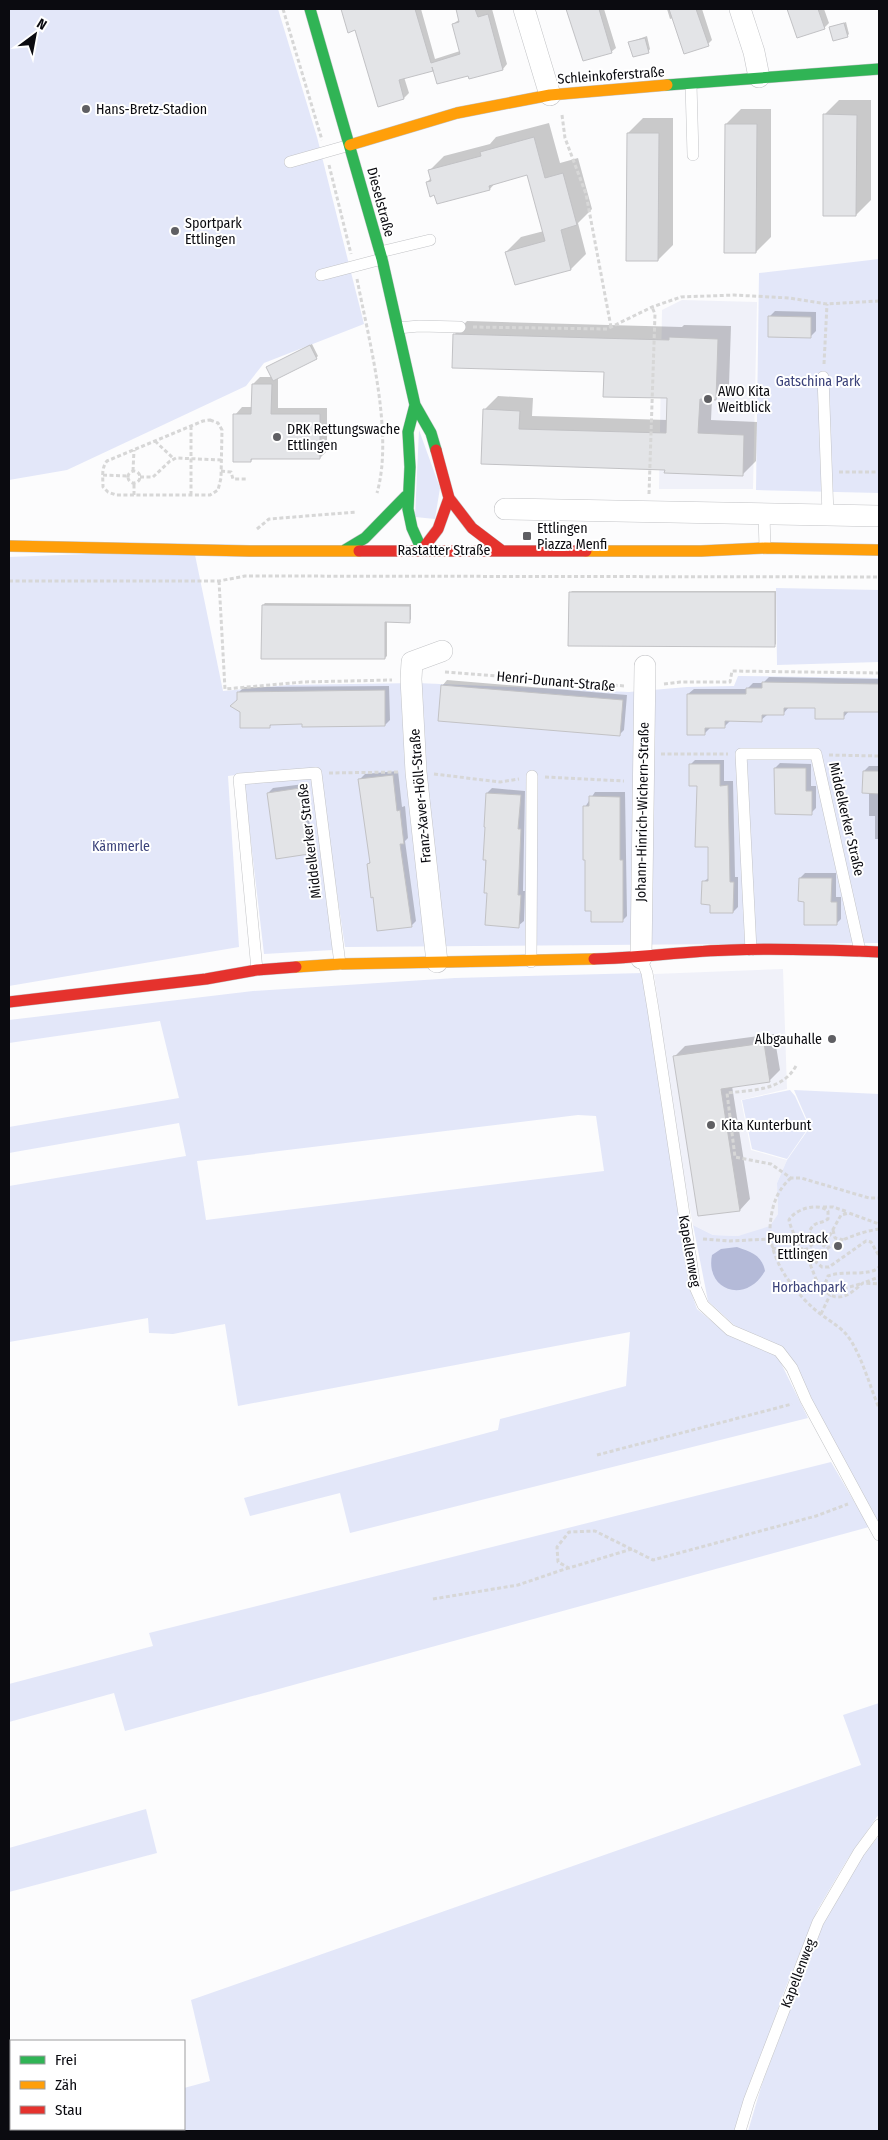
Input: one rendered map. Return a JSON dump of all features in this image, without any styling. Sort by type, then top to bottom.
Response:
[{"type":"street","name":"Dieselstraße","points":[[310,9],[381,255],[415,405],[431,433],[449,498],[472,528],[501,550]]},
{"type":"street","points":[[524,9],[555,95]]},
{"type":"street","points":[[740,9],[754,52],[759,77]]},
{"type":"street","name":"Schleinkoferstraße","points":[[350,144],[458,113],[555,95],[759,77],[879,69]]},
{"type":"street","name":"Dieselstraße","points":[[415,405],[408,432],[410,466],[406,496],[410,524],[422,550]]},
{"type":"street","points":[[345,550],[365,538],[406,496]]},
{"type":"street","points":[[422,550],[438,529],[449,498]]},
{"type":"street","points":[[504,509],[879,516]]},
{"type":"street","name":"Rastatter Straße","points":[[9,546],[250,551],[701,550],[765,548],[879,550]]},
{"type":"street","name":"Franz-Xaver-Höll-Straße","points":[[437,962],[416,772],[411,679],[412,662],[442,651]]},
{"type":"street","name":"Johann-Hinrich-Wichern-Straße","points":[[641,958],[645,666]]},
{"type":"street","points":[[9,1002],[206,979],[257,970],[340,964],[531,962],[641,958],[670,954],[751,950],[879,952]]},
{"type":"lane","points":[[691,84],[693,155]]},
{"type":"lane","points":[[290,162],[350,144]]},
{"type":"lane","points":[[321,275],[355,266],[381,255],[430,240]]},
{"type":"lane","points":[[398,328],[419,326],[460,327]]},
{"type":"lane","points":[[823,377],[828,515]]},
{"type":"lane","points":[[764,515],[765,548]]},
{"type":"lane","points":[[741,754],[751,950]]},
{"type":"lane","name":"Middelkerker Straße","points":[[741,754],[816,754],[857,928],[860,951]]},
{"type":"lane","name":"Middelkerker Straße","points":[[257,970],[239,779],[316,773],[340,964]]},
{"type":"lane","points":[[531,962],[532,776]]},
{"type":"lane","name":"Kapellenweg","points":[[641,958],[647,973],[653,1009],[695,1287],[703,1305],[730,1330],[779,1351],[792,1368],[806,1400],[879,1535]]},
{"type":"lane","name":"Kapellenweg","points":[[740,2131],[818,1922],[858,1852],[879,1825]]},
{"type":"path","points":[[283,9],[326,152],[355,266],[370,345],[383,432],[382,477],[376,496]]},
{"type":"path","points":[[555,95],[565,138],[586,194],[611,328]]},
{"type":"path","points":[[460,327],[611,328],[652,307],[680,297],[734,295],[789,298],[827,304],[879,301]]},
{"type":"path","points":[[823,377],[827,304]]},
{"type":"path","points":[[648,513],[655,314],[652,307]]},
{"type":"path","points":[[210,420],[218,423],[222,430],[222,472],[218,490],[210,495],[134,495],[108,492],[103,487],[104,465],[108,461],[191,426],[210,420]]},
{"type":"path","points":[[191,426],[191,495]]},
{"type":"path","points":[[155,441],[174,459]]},
{"type":"path","points":[[103,475],[127,476],[133,470],[134,450]]},
{"type":"path","points":[[134,483],[140,478],[153,477],[174,459],[222,460]]},
{"type":"path","points":[[133,470],[139,473],[140,478]]},
{"type":"path","points":[[222,472],[231,472],[233,479],[247,479]]},
{"type":"path","points":[[826,472],[879,472]]},
{"type":"path","points":[[127,476],[129,481],[134,483]]},
{"type":"path","points":[[134,483],[134,495]]},
{"type":"path","points":[[245,576],[257,529],[269,519],[356,512],[362,509]]},
{"type":"path","points":[[9,581],[219,581],[245,576],[879,578]]},
{"type":"path","points":[[219,581],[225,689],[303,682],[411,679]]},
{"type":"path","name":"Henri-Dunant-Straße","points":[[442,672],[644,688],[680,682],[730,682],[732,671],[879,673]]},
{"type":"path","points":[[643,754],[741,754]]},
{"type":"path","points":[[816,754],[879,756]]},
{"type":"path","points":[[316,773],[416,772],[500,782],[532,776],[643,782]]},
{"type":"path","points":[[796,1066],[792,1073],[775,1086],[727,1094],[735,1157],[771,1164],[791,1178],[801,1178],[869,1198],[879,1198]]},
{"type":"path","points":[[791,1178],[780,1189],[775,1201],[771,1216],[769,1239],[772,1248],[779,1266],[812,1307],[847,1335],[855,1349],[879,1408]]},
{"type":"path","points":[[772,1248],[803,1251],[813,1243],[814,1240],[809,1232],[811,1227],[814,1223],[828,1219],[828,1211],[817,1207]]},
{"type":"path","points":[[879,1224],[842,1209],[817,1207],[795,1212],[789,1220],[821,1287],[830,1295],[836,1297],[849,1294],[863,1283],[879,1284]]},
{"type":"path","points":[[860,1217],[845,1213],[838,1217],[817,1257],[818,1265],[828,1267],[866,1241],[872,1242],[879,1256]]},
{"type":"path","points":[[834,1224],[833,1235],[835,1238],[845,1240]]},
{"type":"path","points":[[817,1257],[822,1252],[845,1240],[870,1230],[879,1229]]},
{"type":"path","points":[[687,1237],[730,1241],[769,1239]]},
{"type":"path","points":[[879,1267],[870,1273],[844,1272],[833,1274],[828,1276],[825,1284],[832,1290],[839,1290],[879,1277]]},
{"type":"path","points":[[821,1314],[830,1295]]},
{"type":"path","points":[[597,1455],[806,1400]]},
{"type":"path","points":[[569,1568],[558,1562],[557,1547],[569,1532],[595,1531],[653,1560],[816,1516],[860,1500]]},
{"type":"path","points":[[432,1599],[518,1585],[632,1549]]},
{"type":"shaded area","name":"AWO Kita Weitblick","points":[[682,300],[757,302],[753,489],[659,489],[662,310]]},
{"type":"shaded area","name":"Kita Kunterbunt","points":[[783,969],[787,1089],[741,1100],[751,1150],[787,1160],[777,1183],[778,1214],[771,1226],[759,1231],[738,1236],[713,1235],[693,1225],[680,1159],[654,974]]},
{"type":"green space","name":"Sportpark Ettlingen","points":[[9,9],[278,9],[317,137],[364,324],[264,363],[246,386],[67,470],[9,480]]},
{"type":"green space","name":"Gatschina Park","points":[[879,259],[879,493],[756,490],[759,273]]},
{"type":"green space","points":[[419,430],[440,488],[435,519],[415,517]]},
{"type":"green space","name":"Kämmerle","points":[[194,550],[223,691],[288,685],[417,683],[629,692],[687,687],[734,686],[738,676],[879,678],[879,943],[345,947],[332,861],[333,950],[264,954],[243,774],[228,776],[239,947],[9,986],[9,557]]},
{"type":"green space","points":[[776,588],[879,590],[879,662],[777,665]]},
{"type":"green space","points":[[643,973],[690,1289],[697,1309],[726,1333],[776,1353],[808,1418],[350,1533],[340,1493],[250,1516],[244,1498],[498,1430],[500,1419],[626,1386],[630,1332],[238,1406],[225,1324],[173,1334],[149,1333],[148,1318],[9,1342],[9,1186],[186,1156],[179,1123],[9,1153],[9,1127],[179,1098],[160,1021],[9,1043],[9,1020],[253,991],[455,978]],"holes":[[[578,1115],[596,1116],[604,1171],[206,1220],[197,1161]]]},
{"type":"green space","points":[[790,1090],[795,1096],[809,1127],[787,1159],[752,1149],[742,1100]]},
{"type":"green space","name":"Horbachpark","points":[[794,1090],[879,1094],[879,1535],[779,1351],[734,1325],[708,1301],[693,1225],[713,1235],[738,1236],[770,1226],[778,1214],[777,1183],[787,1160],[810,1127]]},
{"type":"green space","points":[[831,1462],[869,1527],[125,1731],[114,1693],[9,1722],[9,1684],[153,1646],[149,1633]]},
{"type":"green space","points":[[879,1703],[879,1814],[847,1860],[818,1909],[785,1989],[735,2131],[21,2131],[185,2130],[185,2088],[210,2081],[191,2000],[861,1765],[843,1715]]},
{"type":"green space","points":[[146,1809],[157,1853],[9,1892],[9,1848]]},
{"type":"green space","points":[[879,1836],[879,2131],[748,2131],[762,2084],[821,1928],[863,1855]]},
{"type":"water","points":[[737,1247],[759,1258],[765,1271],[757,1282],[747,1288],[738,1290],[728,1289],[720,1284],[711,1267],[712,1255],[721,1249]]},
{"type":"building","points":[[341,9],[415,9],[431,63],[460,54],[452,24],[459,22],[456,9],[475,9],[478,17],[488,14],[503,70],[469,79],[468,76],[437,84],[432,67],[433,71],[399,80],[404,99],[378,107],[355,30],[348,33]]},
{"type":"building","points":[[566,9],[599,9],[612,53],[583,61]]},
{"type":"building","points":[[669,9],[696,9],[709,46],[684,54]]},
{"type":"building","points":[[787,9],[818,9],[825,29],[797,38]]},
{"type":"building","points":[[844,23],[848,37],[833,41],[829,27]]},
{"type":"building","points":[[645,38],[649,53],[633,57],[628,42]]},
{"type":"building","points":[[823,114],[857,115],[856,216],[823,216]]},
{"type":"building","points":[[725,124],[757,124],[756,253],[724,253]]},
{"type":"building","points":[[627,133],[659,133],[658,261],[626,261]]},
{"type":"building","points":[[534,137],[545,178],[563,173],[577,225],[561,230],[571,270],[515,285],[505,252],[545,241],[527,175],[489,186],[490,190],[437,204],[434,195],[430,197],[426,182],[431,181],[428,170],[481,156],[480,152]]},
{"type":"building","points":[[768,316],[811,317],[811,338],[768,337]]},
{"type":"building","points":[[453,334],[669,340],[669,337],[718,339],[716,400],[700,399],[698,433],[744,435],[743,476],[664,473],[665,470],[481,464],[483,409],[520,411],[519,429],[666,433],[667,398],[603,397],[604,372],[452,368]]},
{"type":"building","points":[[310,345],[317,359],[273,381],[266,367]]},
{"type":"building","name":"DRK Rettungswache Ettlingen","points":[[252,384],[272,384],[271,414],[320,414],[320,459],[251,459],[251,462],[233,462],[233,414],[251,414]]},
{"type":"building","points":[[569,592],[775,592],[775,647],[568,646]]},
{"type":"building","points":[[262,605],[410,606],[410,623],[385,622],[385,659],[261,659]]},
{"type":"building","points":[[762,682],[879,684],[879,712],[844,712],[844,719],[815,719],[815,708],[784,708],[784,715],[762,715],[762,722],[725,721],[725,728],[705,728],[705,735],[687,735],[687,694],[746,694],[746,688],[762,688]]},
{"type":"building","points":[[441,685],[623,700],[620,736],[438,721]]},
{"type":"building","points":[[385,690],[385,726],[302,727],[302,724],[270,725],[270,728],[240,728],[240,712],[230,706],[237,700],[237,692]]},
{"type":"building","points":[[689,764],[720,764],[720,786],[728,785],[730,882],[734,882],[733,913],[710,913],[710,905],[701,904],[702,881],[708,881],[708,847],[695,847],[697,786],[689,786]]},
{"type":"building","points":[[774,768],[806,768],[806,791],[812,791],[812,815],[775,814]]},
{"type":"building","points":[[863,771],[879,771],[879,794],[862,793]]},
{"type":"building","points":[[393,775],[397,811],[400,810],[404,844],[400,844],[412,927],[377,931],[373,897],[371,898],[367,864],[370,863],[358,779]]},
{"type":"building","points":[[300,788],[309,854],[276,859],[267,793]]},
{"type":"building","points":[[486,793],[521,795],[518,829],[521,829],[518,895],[521,895],[519,928],[485,925],[487,893],[484,893],[486,860],[483,860]]},
{"type":"building","points":[[589,796],[620,797],[620,860],[623,860],[623,922],[591,922],[591,911],[585,911],[583,806],[589,806]]},
{"type":"building","points":[[799,878],[832,878],[831,902],[837,902],[837,925],[804,925],[804,902],[798,901]]},
{"type":"building","points":[[764,1043],[770,1082],[721,1089],[740,1211],[698,1216],[673,1056]]},
{"type":"traffic: fast","points":[[310,9],[382,259],[415,405],[431,433],[436,450]]},
{"type":"traffic: fast","points":[[667,85],[879,69]]},
{"type":"traffic: fast","points":[[415,405],[408,432],[410,467],[408,509],[412,528],[422,550]]},
{"type":"traffic: fast","points":[[345,550],[365,538],[406,496]]},
{"type":"traffic: slow","points":[[350,145],[457,113],[550,95],[667,85]]},
{"type":"traffic: slow","points":[[9,546],[250,551],[359,551]]},
{"type":"traffic: slow","points":[[586,551],[701,551],[765,548],[879,550]]},
{"type":"traffic: slow","points":[[296,967],[340,964],[594,959]]},
{"type":"traffic: jam","points":[[436,450],[449,498],[472,528],[501,550]]},
{"type":"traffic: jam","points":[[422,550],[438,529],[449,498]]},
{"type":"traffic: jam","points":[[359,551],[586,551]]},
{"type":"traffic: jam","points":[[594,959],[749,949],[879,952]]},
{"type":"traffic: jam","points":[[9,1002],[206,979],[257,970],[296,967]]},
{"type":"place","name":"Hans-Bretz-Stadion","points":[[86,109]]},
{"type":"place","name":"Sportpark Ettlingen","points":[[175,231]]},
{"type":"place","name":"AWO Kita Weitblick","points":[[708,399]]},
{"type":"place","name":"DRK Rettungswache Ettlingen","points":[[277,437]]},
{"type":"place","name":"Ettlingen Piazza Menfi","points":[[527,536]]},
{"type":"place","name":"Albgauhalle","points":[[832,1039]]},
{"type":"place","name":"Kita Kunterbunt","points":[[711,1125]]},
{"type":"place","name":"Pumptrack Ettlingen","points":[[838,1246]]}]
